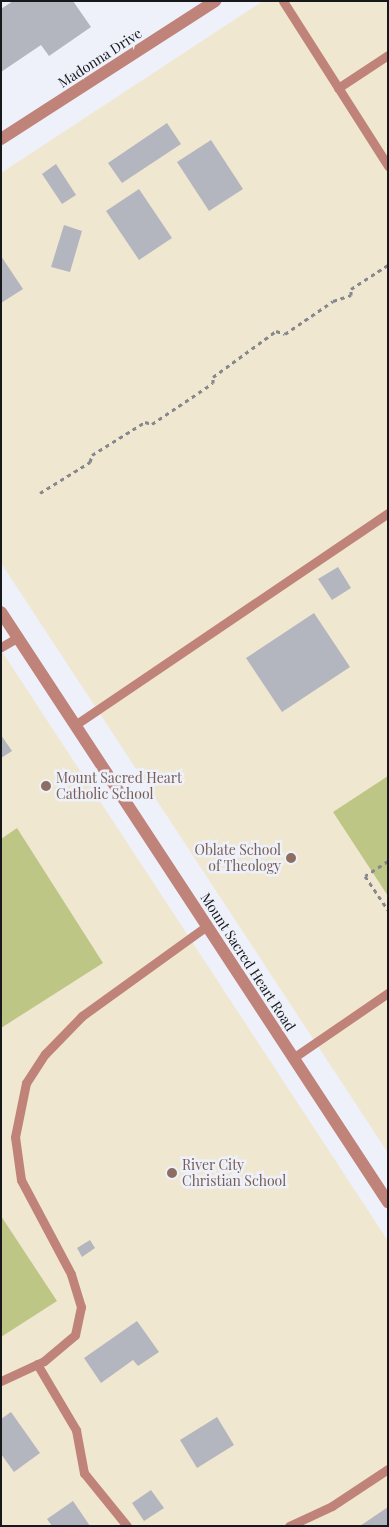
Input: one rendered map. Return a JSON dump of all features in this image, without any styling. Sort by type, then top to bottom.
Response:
[{"type":"street","name":"Madonna Drive","points":[[1,139],[215,1]]},
{"type":"street","name":"Mount Sacred Heart Road","points":[[1,612],[388,1202]]},
{"type":"lane","points":[[283,1],[388,166]]},
{"type":"lane","points":[[338,88],[388,55]]},
{"type":"lane","points":[[76,725],[388,513]]},
{"type":"lane","points":[[1,647],[18,637]]},
{"type":"lane","points":[[1,1381],[37,1364],[75,1335],[81,1307],[71,1274],[21,1180],[15,1137],[26,1083],[45,1054],[82,1016],[207,926]]},
{"type":"lane","points":[[293,1058],[388,993]]},
{"type":"lane","points":[[37,1364],[76,1430],[84,1473],[127,1526]]},
{"type":"lane","points":[[289,1526],[332,1506],[388,1470]]},
{"type":"path","points":[[40,493],[90,462],[92,455],[145,422],[152,424],[213,383],[213,377],[276,331],[285,334],[333,301],[351,295],[351,289],[388,265]]},
{"type":"path","points":[[388,861],[365,876],[388,910]]},
{"type":"shaded area","name":"Oblate School of Theology","points":[[263,1],[388,1],[388,1153],[1,563],[1,173]]},
{"type":"shaded area","name":"River City Christian School","points":[[1,650],[388,1241],[388,1526],[1,1526]]},
{"type":"green space","points":[[388,776],[388,896],[333,812]]},
{"type":"green space","points":[[17,828],[103,963],[1,1028],[1,839]]},
{"type":"green space","points":[[1,1216],[57,1301],[1,1337]]},
{"type":"building","points":[[13,1],[73,1],[91,27],[49,56],[41,45],[1,72],[1,9]]},
{"type":"building","points":[[167,123],[181,144],[122,183],[108,163]]},
{"type":"building","points":[[211,140],[243,189],[209,211],[177,162]]},
{"type":"building","points":[[56,164],[76,195],[62,204],[42,174]]},
{"type":"building","points":[[139,189],[172,238],[139,260],[106,211]]},
{"type":"building","points":[[64,225],[82,231],[70,272],[51,267]]},
{"type":"building","points":[[1,256],[23,289],[1,303]]},
{"type":"building","points":[[338,567],[351,588],[332,600],[318,579]]},
{"type":"building","points":[[314,613],[350,667],[282,712],[246,658]]},
{"type":"building","points":[[1,735],[12,751],[1,758]]},
{"type":"building","points":[[90,1240],[95,1248],[82,1257],[77,1248]]},
{"type":"building","points":[[137,1321],[159,1352],[138,1366],[133,1360],[101,1383],[84,1358]]},
{"type":"building","points":[[11,1412],[40,1453],[14,1472],[1,1454],[1,1419]]},
{"type":"building","points":[[217,1417],[234,1445],[197,1468],[180,1440]]},
{"type":"building","points":[[151,1490],[164,1508],[144,1521],[132,1503]]},
{"type":"building","points":[[73,1501],[90,1526],[52,1526],[47,1519]]},
{"type":"building","points":[[388,1507],[388,1526],[360,1526]]},
{"type":"place","name":"Mount Sacred Heart Catholic School","points":[[46,786]]},
{"type":"place","name":"Oblate School of Theology","points":[[291,858]]},
{"type":"place","name":"River City Christian School","points":[[172,1173]]}]
